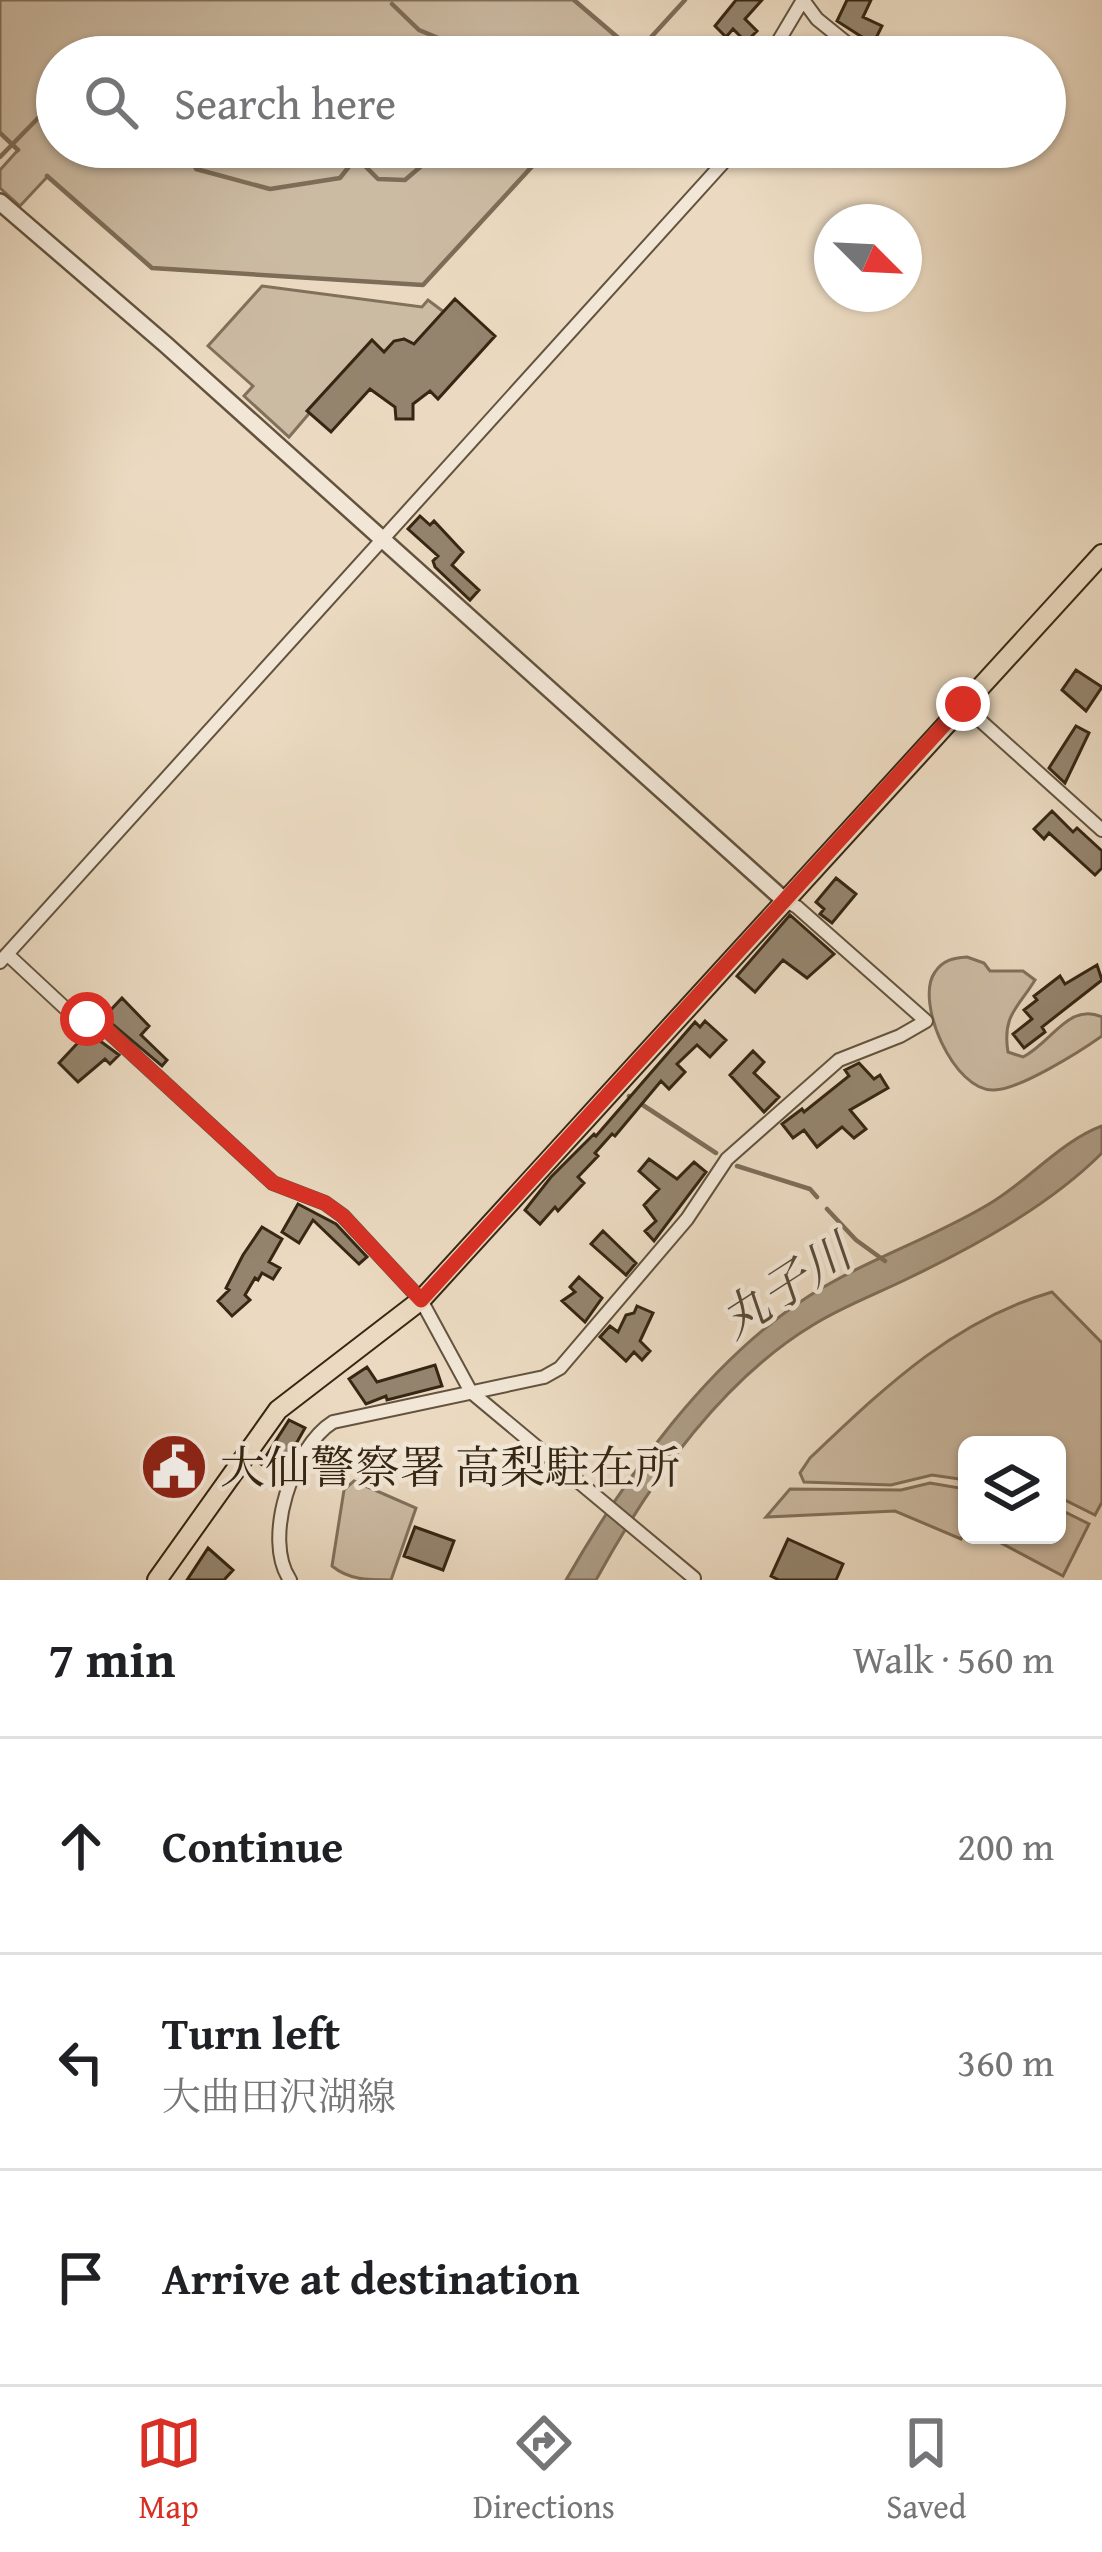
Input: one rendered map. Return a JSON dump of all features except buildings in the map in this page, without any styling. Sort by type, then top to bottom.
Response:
[{"type":"main road","points":[[158,1580],[252,1440],[278,1410],[421,1300],[1102,554]]},
{"type":"street","points":[[782,36],[803,0],[838,36]]},
{"type":"street","points":[[694,1580],[471,1392],[421,1300],[343,1216],[325,1203],[273,1183],[109,1032],[65,1008],[4,958],[718,168]]},
{"type":"street","points":[[0,202],[926,1021],[839,1060],[727,1159],[687,1219],[560,1367],[544,1377],[333,1423],[318,1432],[291,1474],[281,1526],[283,1570],[290,1580]]},
{"type":"street","points":[[963,704],[1102,830]]},
{"type":"shaded area","points":[[0,0],[574,0],[616,36],[36,36],[36,168],[531,168],[423,285],[152,268],[48,176],[20,206],[0,188],[0,170],[18,150],[0,133]]},
{"type":"shaded area","points":[[262,286],[422,307],[428,300],[444,312],[414,344],[404,339],[384,352],[371,341],[289,437],[244,396],[253,386],[208,346]]},
{"type":"shaded area","points":[[967,957],[984,963],[990,971],[1023,971],[1035,980],[1009,1020],[1008,1052],[1023,1057],[1080,1015],[1102,1017],[1102,1036],[1018,1084],[994,1090],[979,1087],[952,1061],[930,1003],[930,985],[938,968]]},
{"type":"shaded area","points":[[1102,1126],[1102,1153],[1036,1207],[961,1251],[825,1318],[747,1375],[663,1473],[596,1580],[566,1580],[615,1501],[672,1424],[703,1387],[772,1323],[830,1283],[989,1204],[1072,1141]]},
{"type":"shaded area","points":[[1052,1292],[1102,1343],[1102,1502],[1095,1515],[1066,1500],[1066,1436],[958,1436],[958,1479],[932,1475],[891,1485],[804,1482],[800,1473],[810,1458],[921,1360],[982,1320]]},
{"type":"shaded area","points":[[354,1481],[416,1508],[391,1580],[352,1577],[332,1566],[344,1490]]},
{"type":"shaded area","points":[[930,1483],[958,1488],[958,1538],[895,1511],[766,1517],[790,1489],[901,1490]]},
{"type":"shaded area","points":[[1066,1512],[1089,1524],[1063,1576],[1003,1544],[1066,1544]]},
{"type":"waterway","points":[[574,0],[616,36]]},
{"type":"waterway","points":[[652,36],[685,0]]},
{"type":"waterway","points":[[392,4],[419,30],[433,36]]},
{"type":"waterway","points":[[0,157],[36,120]]},
{"type":"waterway","points":[[0,133],[18,150]]},
{"type":"waterway","points":[[196,168],[270,189],[340,178],[348,168]]},
{"type":"waterway","points":[[367,168],[378,179],[405,180],[419,168]]},
{"type":"waterway","points":[[47,176],[152,268],[423,285],[531,168]]},
{"type":"waterway","points":[[629,1096],[716,1153]]},
{"type":"waterway","points":[[737,1166],[810,1189],[817,1197]]},
{"type":"waterway","name":"丸子川","points":[[827,1209],[856,1240],[885,1261]]},
{"type":"place","name":"大仙警察署 高梨駐在所","points":[[174,1467]]},
{"type":"route","points":[[87,1019],[109,1032],[273,1183],[325,1203],[343,1216],[421,1300],[963,704]]}]
